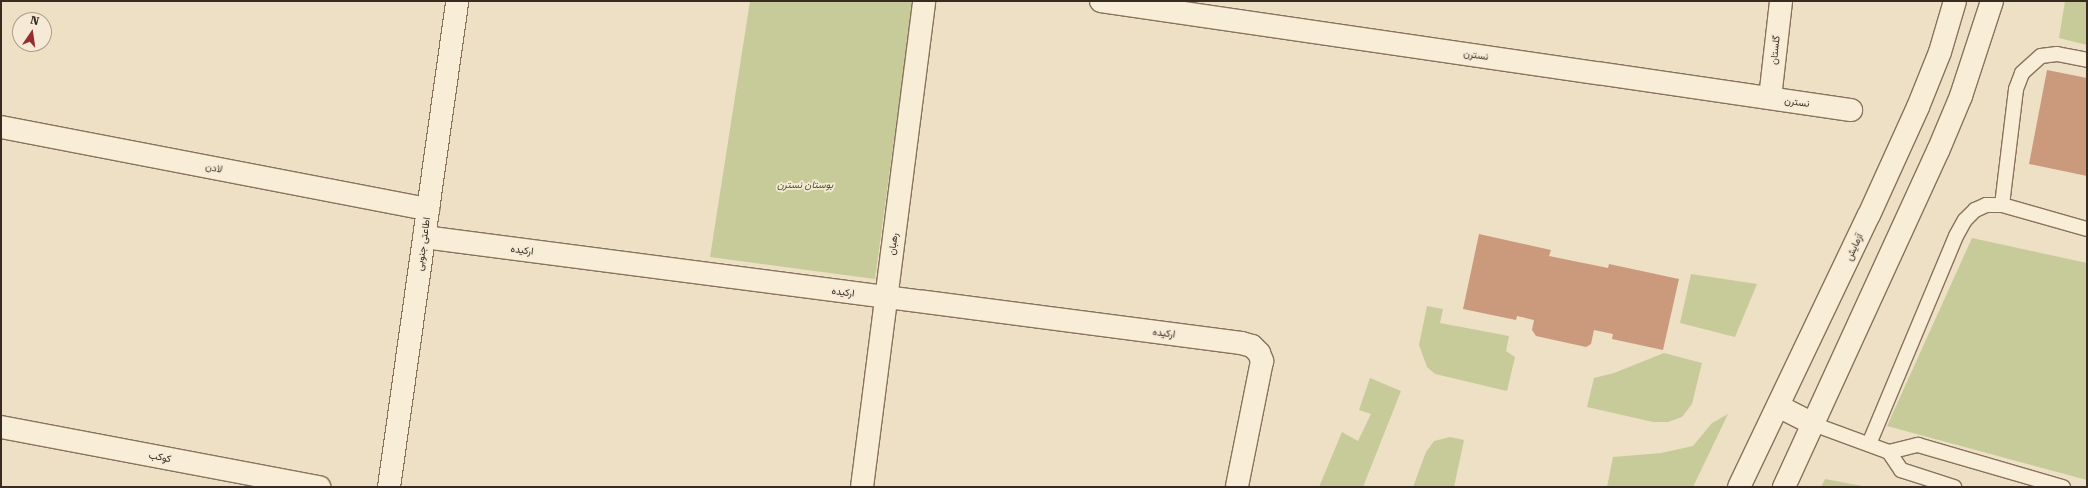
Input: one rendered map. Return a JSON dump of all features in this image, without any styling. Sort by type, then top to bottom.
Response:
[{"type":"street","name":"اطاعتی جنوبی","points":[[389,487],[457,1]]},
{"type":"street","name":"رهبان","points":[[862,487],[924,1]]},
{"type":"street","name":"نسترن","points":[[1101,1],[1851,110]]},
{"type":"street","name":"گلستان","points":[[1770,98],[1781,1]]},
{"type":"street","name":"آزمایش","points":[[1739,487],[1918,107],[1940,52],[1955,1]]},
{"type":"street","points":[[1784,487],[1938,151],[1963,89],[1992,1]]},
{"type":"street","name":"لادن","points":[[1,127],[428,209]]},
{"type":"street","name":"ارکیده","points":[[424,237],[1241,343],[1252,346],[1259,353],[1262,361],[1262,369],[1237,486]]},
{"type":"street","points":[[1778,406],[1813,424]]},
{"type":"street","name":"کوکب","points":[[1,427],[319,487]]},
{"type":"lane","points":[[2002,205],[2016,89],[2022,73],[2041,56],[2057,54],[2087,60]]},
{"type":"lane","points":[[1869,444],[1956,236],[1965,220],[1975,210],[1986,205],[2002,205],[2087,229]]},
{"type":"lane","points":[[1813,424],[1889,452],[1901,470],[1954,487]]},
{"type":"lane","points":[[1889,452],[1918,445],[2057,486]]},
{"type":"green space","name":"بوستان نسترن","points":[[750,1],[913,1],[875,279],[710,257]]},
{"type":"green space","points":[[2065,1],[2087,1],[2087,45],[2059,38]]},
{"type":"green space","points":[[1972,238],[2087,263],[2087,480],[1887,426]]},
{"type":"green space","points":[[1691,274],[1757,284],[1735,337],[1680,323]]},
{"type":"green space","points":[[1427,306],[1443,309],[1440,323],[1509,336],[1506,351],[1515,357],[1507,391],[1435,374],[1427,367],[1419,345]]},
{"type":"green space","points":[[1664,353],[1702,363],[1692,404],[1682,417],[1668,422],[1653,422],[1587,407],[1594,378],[1614,373]]},
{"type":"green space","points":[[1370,378],[1401,391],[1363,487],[1319,487],[1342,432],[1358,441],[1371,414],[1359,410]]},
{"type":"green space","points":[[1728,414],[1693,487],[1607,487],[1613,457],[1661,453],[1693,446],[1712,423]]},
{"type":"green space","points":[[1450,437],[1464,440],[1454,487],[1413,487],[1426,452],[1434,441]]},
{"type":"green space","points":[[1825,479],[1867,487],[1821,487]]},
{"type":"building","points":[[2047,70],[2087,78],[2087,176],[2029,164]]},
{"type":"building","points":[[1479,234],[1551,250],[1549,256],[1608,268],[1609,264],[1679,279],[1663,350],[1612,339],[1613,334],[1594,330],[1591,344],[1586,347],[1536,336],[1532,330],[1534,320],[1517,316],[1516,320],[1463,309]]}]
